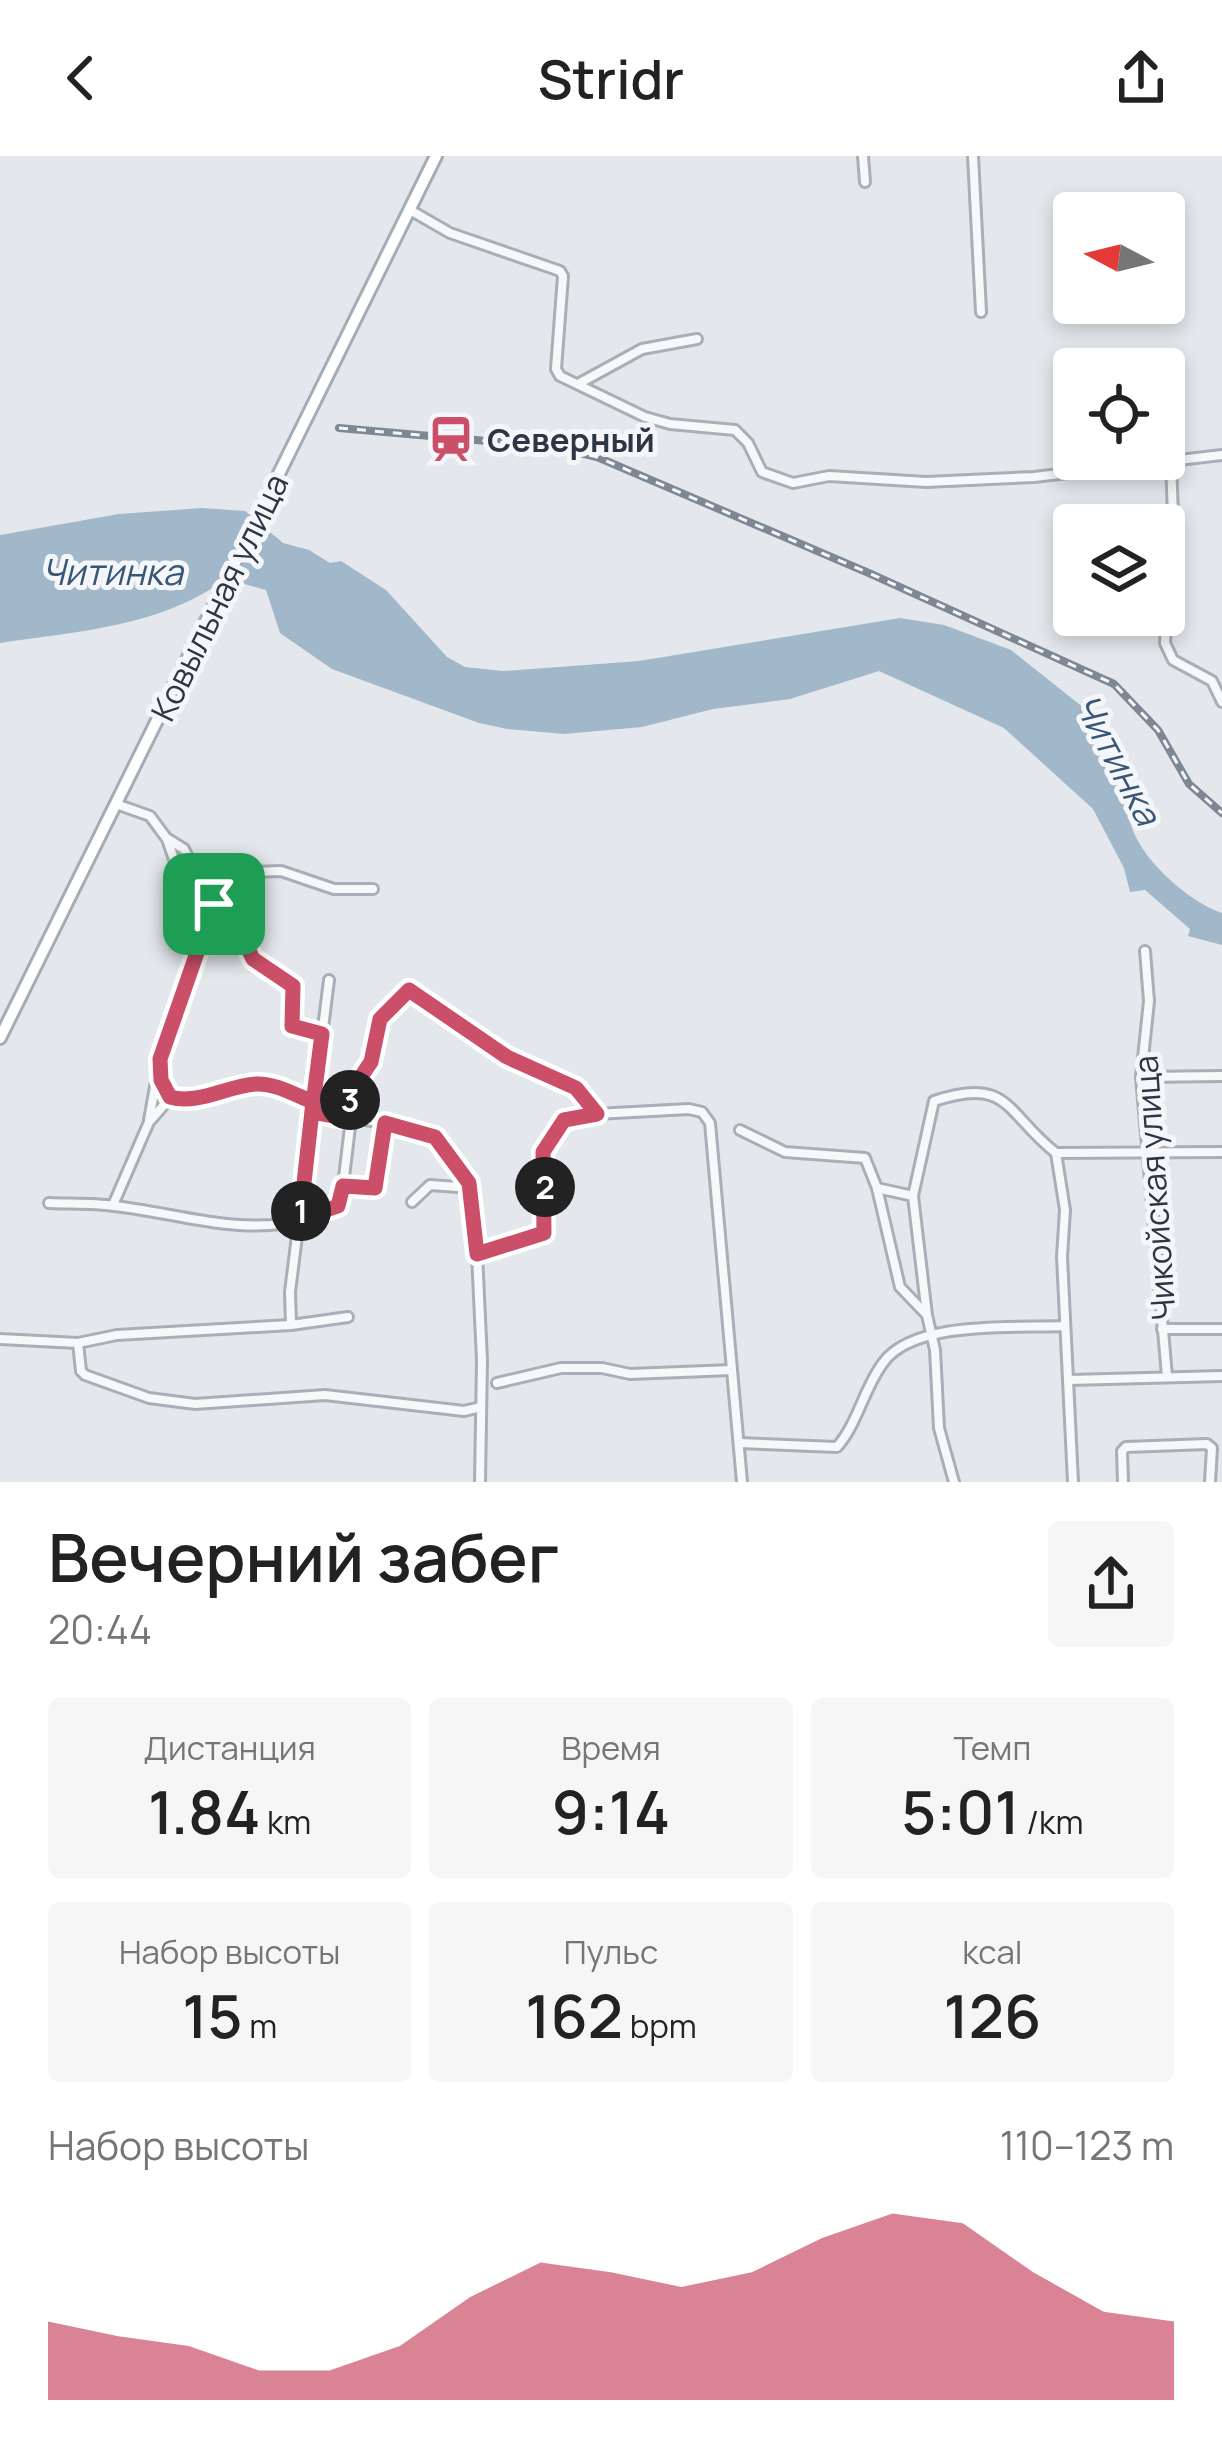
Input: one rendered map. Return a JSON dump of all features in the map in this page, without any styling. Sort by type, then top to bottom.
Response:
[{"type":"main road","name":"Ковыльная улица","points":[[0,1038],[436,156]]},
{"type":"street","points":[[863,156],[865,182]]},
{"type":"street","points":[[973,156],[981,312]]},
{"type":"street","points":[[410,210],[449,232],[560,272],[556,369],[560,376],[658,421],[735,430],[770,477],[793,483],[830,476],[926,482],[1053,474]]},
{"type":"street","points":[[577,385],[642,349],[697,340]]},
{"type":"street","points":[[1185,459],[1222,455]]},
{"type":"street","points":[[1172,480],[1165,643],[1173,660],[1212,681],[1222,702]]},
{"type":"street","points":[[116,804],[150,816],[167,838],[181,880],[236,925],[253,959],[293,986],[292,1026],[322,1034]]},
{"type":"street","points":[[167,838],[206,874],[281,871],[334,890],[373,889]]},
{"type":"street","points":[[112,1205],[149,1122],[158,1065],[214,904]]},
{"type":"street","name":"Чикойская улица","points":[[1145,952],[1149,1001],[1141,1077],[1167,1376]]},
{"type":"street","points":[[291,1325],[290,1292],[329,980]]},
{"type":"street","points":[[49,1203],[112,1205],[246,1228],[300,1219],[338,1206],[347,1118],[356,1084],[371,1062],[380,1019],[409,990],[507,1057],[576,1088],[597,1114]]},
{"type":"street","points":[[158,1065],[170,1097],[193,1100],[216,1090],[262,1084],[347,1118],[435,1137],[471,1188],[477,1254],[481,1482]]},
{"type":"street","points":[[1141,1077],[1222,1076]]},
{"type":"street","points":[[954,1482],[939,1428],[913,1196],[934,1101],[980,1090],[1018,1114],[1056,1153],[1065,1210],[1062,1257],[1073,1482]]},
{"type":"street","points":[[149,1122],[170,1097]]},
{"type":"street","points":[[477,1254],[544,1233],[543,1152],[564,1120],[597,1114],[702,1112],[710,1123],[742,1482]]},
{"type":"street","points":[[343,1186],[375,1188],[385,1123]]},
{"type":"street","points":[[740,1130],[785,1152],[861,1155],[877,1188],[900,1287],[927,1315]]},
{"type":"street","points":[[1056,1153],[1222,1152]]},
{"type":"street","points":[[412,1202],[430,1185],[471,1188]]},
{"type":"street","points":[[877,1188],[913,1196]]},
{"type":"street","points":[[0,1339],[78,1343],[117,1335],[348,1317]]},
{"type":"street","points":[[739,1443],[837,1447],[886,1358],[905,1341],[932,1334],[1065,1326]]},
{"type":"street","points":[[1162,1329],[1222,1329]]},
{"type":"street","points":[[78,1343],[85,1375],[149,1398],[195,1404],[325,1395],[464,1412],[482,1407]]},
{"type":"street","points":[[496,1383],[562,1368],[630,1374],[733,1370]]},
{"type":"street","points":[[1069,1380],[1222,1376]]},
{"type":"street","points":[[1124,1482],[1122,1451],[1126,1447],[1207,1444],[1212,1448],[1210,1482]]},
{"type":"water","name":"Читинка","points":[[202,508],[245,511],[283,543],[309,550],[330,563],[341,561],[386,590],[447,657],[465,667],[503,671],[639,661],[900,618],[944,625],[1011,650],[1084,708],[1095,726],[1103,757],[1114,769],[1121,801],[1129,804],[1136,837],[1175,884],[1222,913],[1222,945],[1188,936],[1190,929],[1145,890],[1130,892],[1124,868],[1093,809],[1004,728],[879,671],[790,699],[713,709],[642,727],[564,734],[479,723],[332,669],[280,633],[266,590],[226,579],[174,608],[146,617],[0,643],[0,535],[119,514]]},
{"type":"railway","points":[[339,428],[555,447],[597,457],[871,574],[1114,684],[1158,730],[1189,784],[1222,813]]},
{"type":"place","name":"Северный","points":[[451,439]]},
{"type":"route","points":[[214,904],[236,925],[261,968],[293,986],[292,1026],[322,1034],[312,1112],[343,1118],[371,1062],[380,1019],[409,990],[507,1057],[576,1088],[597,1114],[564,1120],[543,1152],[544,1233],[477,1254],[469,1183],[435,1137],[385,1123],[375,1188],[343,1186],[338,1206],[300,1219],[313,1102],[262,1084],[216,1090],[193,1100],[170,1097],[158,1065],[214,904]]}]
